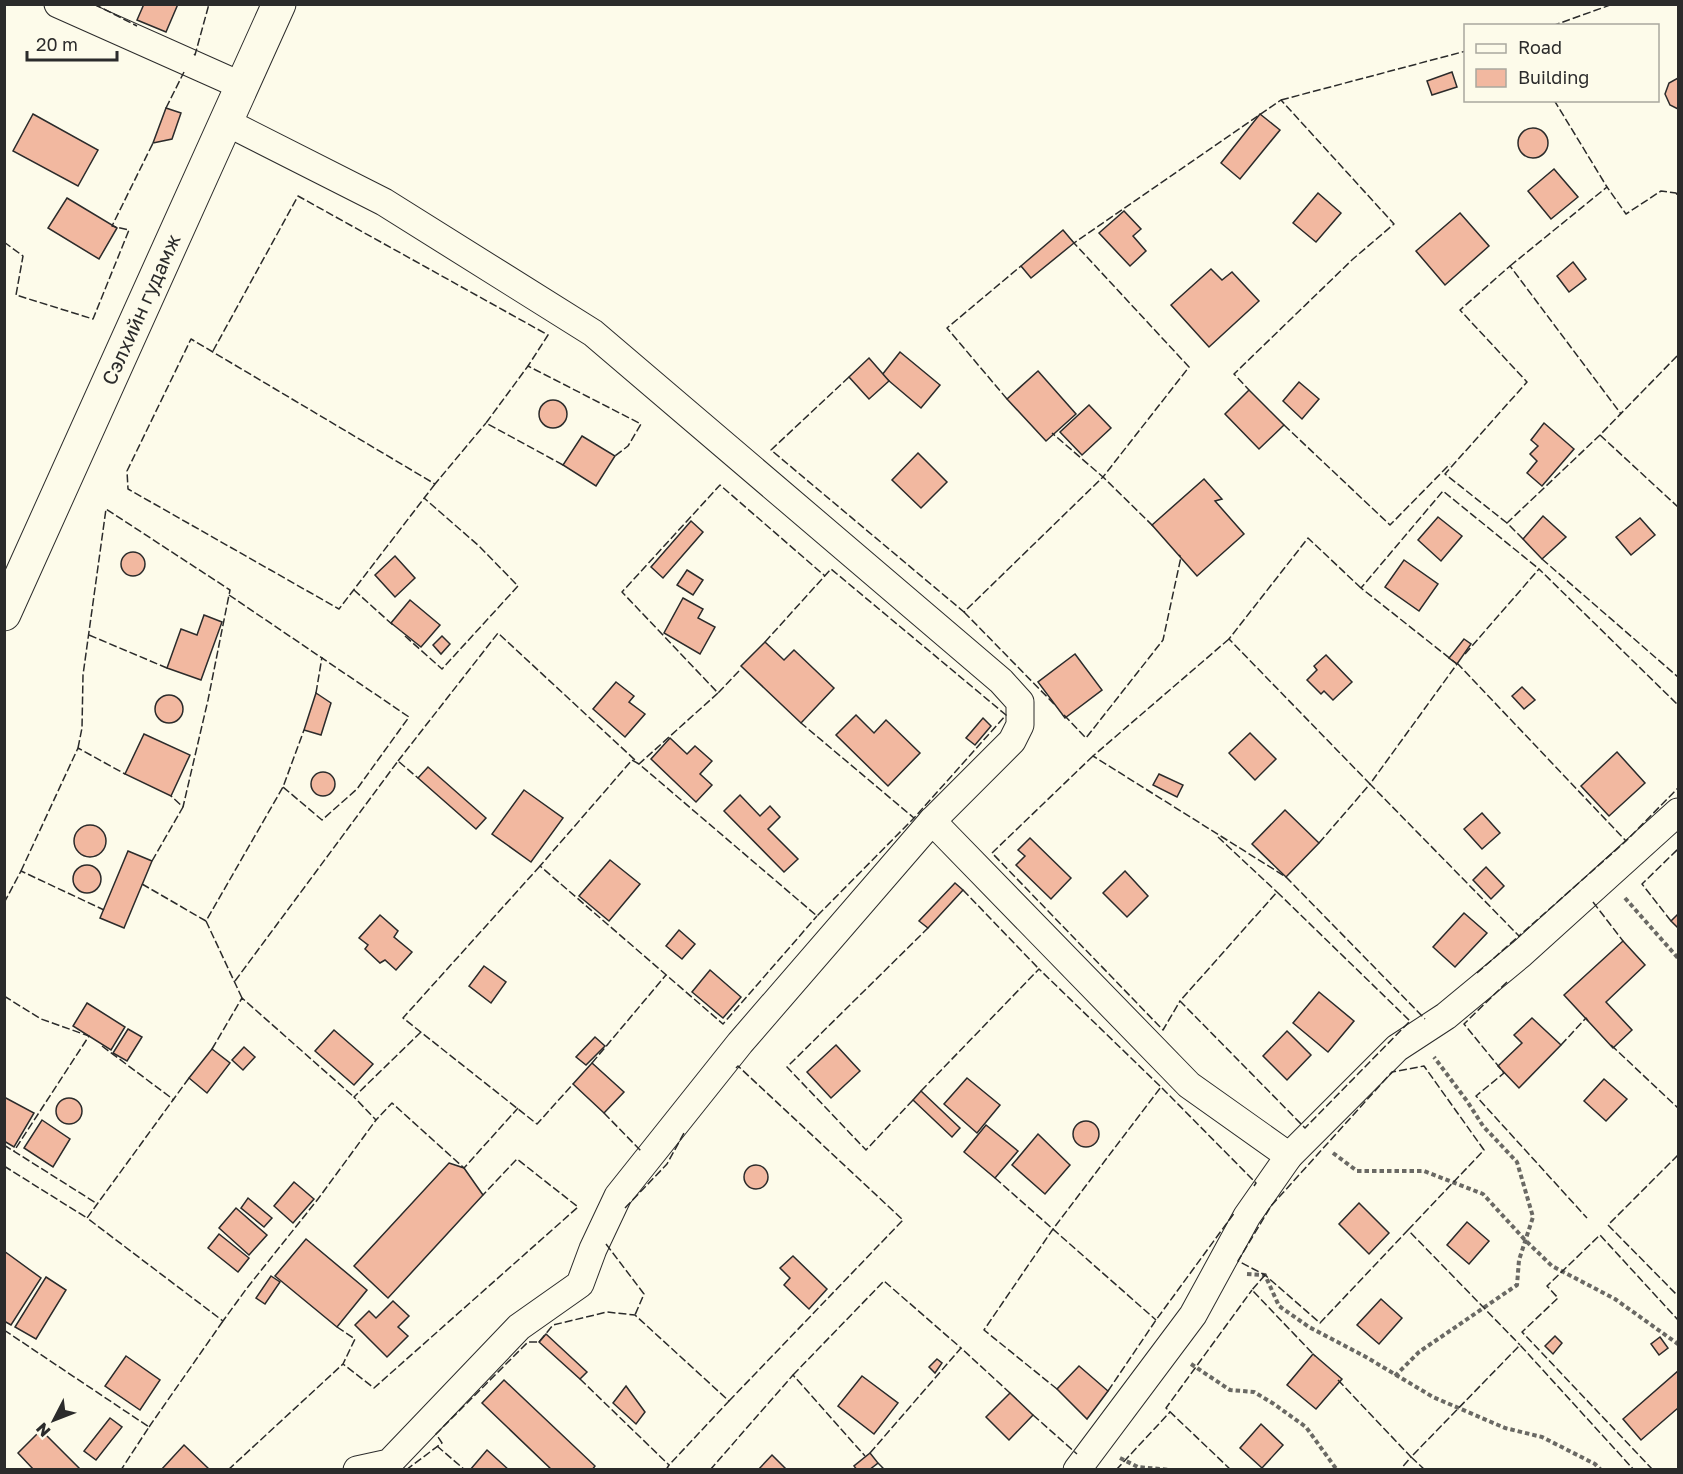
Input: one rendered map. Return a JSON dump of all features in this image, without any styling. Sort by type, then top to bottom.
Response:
[{"type":"main road","name":"Сэлхийн гудамж","points":[[4,614],[279,4]]},
{"type":"street","points":[[58,4],[242,86]]},
{"type":"street","points":[[226,122],[384,202],[593,333],[1001,681],[1020,702],[1020,725],[1012,741],[932,821],[740,1043],[618,1196],[593,1249],[580,1284],[519,1327],[389,1463],[357,1470]]},
{"type":"street","points":[[1077,1470],[1193,1315],[1247,1216],[1289,1156],[1397,1048],[1463,1003],[1521,954],[1678,812]]},
{"type":"street","points":[[932,821],[1189,1086],[1289,1156]]},
{"type":"path","points":[[1603,880],[1628,900],[1678,958]]},
{"type":"path","points":[[1395,1376],[1419,1352],[1517,1285],[1518,1260],[1533,1217],[1517,1162],[1483,1126],[1417,1035]]},
{"type":"path","points":[[1313,1132],[1334,1154],[1357,1171],[1424,1171],[1483,1194],[1525,1240],[1561,1273],[1582,1281],[1615,1299],[1678,1344]]},
{"type":"path","points":[[1216,1272],[1265,1275],[1279,1306],[1309,1327],[1366,1357],[1433,1397],[1505,1428],[1542,1437],[1595,1464],[1601,1470]]},
{"type":"path","points":[[1167,1349],[1230,1390],[1254,1392],[1274,1404],[1306,1427],[1337,1470]]},
{"type":"path","points":[[1095,1446],[1138,1467],[1172,1470]]},
{"type":"building","points":[[144,4],[178,4],[166,32],[137,20]]},
{"type":"building","points":[[1452,72],[1457,87],[1432,95],[1427,81]]},
{"type":"building","points":[[1678,78],[1678,109],[1670,105],[1665,94],[1669,83]]},
{"type":"building","points":[[166,108],[181,113],[172,139],[153,143]]},
{"type":"building","points":[[33,114],[98,150],[78,186],[13,151]]},
{"type":"building","points":[[1260,114],[1280,130],[1240,179],[1221,163]]},
{"type":"building","points":[[1533,128],[1544,132],[1548,143],[1544,154],[1533,158],[1522,154],[1518,143],[1522,132]]},
{"type":"building","points":[[1554,169],[1578,197],[1551,219],[1528,191]]},
{"type":"building","points":[[1318,193],[1341,213],[1316,242],[1293,223]]},
{"type":"building","points":[[67,198],[117,228],[99,259],[48,228]]},
{"type":"building","points":[[1124,211],[1141,229],[1133,236],[1146,251],[1130,266],[1099,233]]},
{"type":"building","points":[[1460,213],[1489,246],[1445,285],[1416,251]]},
{"type":"building","points":[[1063,230],[1074,243],[1031,278],[1021,266]]},
{"type":"building","points":[[1573,262],[1586,279],[1569,292],[1557,276]]},
{"type":"building","points":[[1211,269],[1222,280],[1232,272],[1259,301],[1209,347],[1171,305]]},
{"type":"building","points":[[900,352],[940,385],[921,408],[882,375]]},
{"type":"building","points":[[869,358],[889,381],[869,399],[849,377]]},
{"type":"building","points":[[1038,371],[1076,414],[1046,441],[1007,399]]},
{"type":"building","points":[[1299,382],[1319,399],[1302,419],[1283,401]]},
{"type":"building","points":[[1249,390],[1284,425],[1259,449],[1225,414]]},
{"type":"building","points":[[553,400],[563,404],[567,414],[563,424],[553,428],[543,424],[539,414],[543,404]]},
{"type":"building","points":[[1089,405],[1111,428],[1082,455],[1060,432]]},
{"type":"building","points":[[1544,423],[1574,449],[1542,486],[1527,473],[1537,461],[1530,454],[1538,446],[1531,440]]},
{"type":"building","points":[[582,436],[615,456],[596,486],[563,465]]},
{"type":"building","points":[[918,453],[947,482],[921,508],[892,480]]},
{"type":"building","points":[[1204,479],[1222,499],[1215,501],[1244,534],[1197,576],[1152,525]]},
{"type":"building","points":[[1543,516],[1566,537],[1542,559],[1523,539]]},
{"type":"building","points":[[1438,517],[1462,536],[1441,561],[1418,540]]},
{"type":"building","points":[[1640,518],[1655,535],[1631,555],[1616,537]]},
{"type":"building","points":[[691,521],[703,532],[663,578],[651,567]]},
{"type":"building","points":[[128,552],[138,552],[145,559],[145,569],[138,576],[128,576],[121,569],[121,559]]},
{"type":"building","points":[[395,556],[415,578],[395,597],[375,575]]},
{"type":"building","points":[[1404,560],[1438,584],[1419,611],[1385,587]]},
{"type":"building","points":[[687,570],[703,580],[693,595],[677,585]]},
{"type":"building","points":[[683,598],[703,609],[698,618],[715,627],[700,654],[664,633]]},
{"type":"building","points":[[410,600],[440,625],[421,647],[391,623]]},
{"type":"building","points":[[204,615],[222,622],[201,680],[167,668],[181,629],[197,635]]},
{"type":"building","points":[[442,636],[450,644],[441,654],[433,645]]},
{"type":"building","points":[[1464,639],[1471,644],[1457,664],[1449,658]]},
{"type":"building","points":[[765,642],[784,660],[794,650],[834,688],[801,723],[741,666]]},
{"type":"building","points":[[1075,654],[1102,690],[1065,718],[1038,682]]},
{"type":"building","points":[[1326,655],[1352,682],[1333,700],[1324,691],[1321,694],[1307,680],[1317,670],[1314,666]]},
{"type":"building","points":[[616,682],[634,696],[629,702],[645,714],[625,737],[593,709]]},
{"type":"building","points":[[1522,687],[1535,700],[1524,709],[1512,696]]},
{"type":"building","points":[[316,693],[331,703],[321,735],[304,730]]},
{"type":"building","points":[[169,695],[179,699],[183,709],[179,719],[169,723],[159,719],[155,709],[159,699]]},
{"type":"building","points":[[856,715],[874,733],[886,720],[920,753],[888,786],[836,735]]},
{"type":"building","points":[[983,718],[991,726],[975,745],[966,738]]},
{"type":"building","points":[[1250,733],[1276,759],[1255,780],[1229,753]]},
{"type":"building","points":[[144,734],[190,755],[171,796],[125,774]]},
{"type":"building","points":[[670,738],[687,754],[695,746],[712,761],[700,774],[712,785],[696,802],[651,759]]},
{"type":"building","points":[[1617,752],[1645,783],[1609,816],[1581,786]]},
{"type":"building","points":[[428,767],[486,818],[476,829],[418,778]]},
{"type":"building","points":[[323,772],[332,775],[335,784],[332,793],[323,796],[314,793],[311,784],[314,775]]},
{"type":"building","points":[[1159,774],[1183,785],[1177,797],[1153,785]]},
{"type":"building","points":[[524,790],[563,818],[531,862],[492,834]]},
{"type":"building","points":[[740,795],[760,816],[770,806],[780,817],[768,829],[798,859],[784,872],[724,811]]},
{"type":"building","points":[[1285,810],[1319,843],[1286,877],[1252,844]]},
{"type":"building","points":[[1482,813],[1500,833],[1482,849],[1464,829]]},
{"type":"building","points":[[90,825],[102,829],[106,841],[102,853],[90,857],[78,853],[74,841],[78,829]]},
{"type":"building","points":[[1030,838],[1071,878],[1051,899],[1016,865],[1025,856],[1018,850]]},
{"type":"building","points":[[128,851],[152,861],[124,928],[100,918]]},
{"type":"building","points":[[610,860],[640,884],[609,921],[579,896]]},
{"type":"building","points":[[87,865],[97,869],[101,879],[97,889],[87,893],[77,889],[73,879],[77,869]]},
{"type":"building","points":[[1486,867],[1504,886],[1491,899],[1473,880]]},
{"type":"building","points":[[1125,871],[1148,896],[1127,917],[1103,893]]},
{"type":"building","points":[[955,883],[963,890],[928,928],[919,921]]},
{"type":"building","points":[[1464,913],[1487,933],[1455,967],[1433,947]]},
{"type":"building","points":[[1678,914],[1678,928],[1671,921]]},
{"type":"building","points":[[380,915],[398,931],[394,937],[412,952],[396,970],[385,960],[380,963],[365,949],[368,945],[359,938]]},
{"type":"building","points":[[679,930],[695,944],[682,959],[666,946]]},
{"type":"building","points":[[1623,941],[1645,965],[1606,1002],[1632,1030],[1613,1048],[1564,995]]},
{"type":"building","points":[[484,966],[506,982],[491,1003],[469,986]]},
{"type":"building","points":[[710,970],[741,997],[723,1018],[692,992]]},
{"type":"building","points":[[1319,992],[1354,1021],[1328,1052],[1293,1023]]},
{"type":"building","points":[[87,1003],[125,1027],[111,1050],[73,1026]]},
{"type":"building","points":[[1532,1018],[1561,1045],[1519,1088],[1498,1066],[1522,1043],[1514,1035]]},
{"type":"building","points":[[128,1029],[142,1037],[127,1061],[113,1053]]},
{"type":"building","points":[[334,1030],[373,1064],[354,1085],[315,1051]]},
{"type":"building","points":[[1287,1031],[1311,1055],[1287,1080],[1263,1056]]},
{"type":"building","points":[[595,1037],[605,1046],[586,1065],[576,1057]]},
{"type":"building","points":[[836,1045],[860,1071],[831,1098],[807,1072]]},
{"type":"building","points":[[244,1047],[255,1057],[243,1070],[232,1060]]},
{"type":"building","points":[[212,1049],[230,1063],[207,1093],[189,1078]]},
{"type":"building","points":[[592,1063],[624,1092],[604,1113],[573,1084]]},
{"type":"building","points":[[967,1078],[1000,1105],[977,1133],[944,1104]]},
{"type":"building","points":[[1604,1079],[1627,1099],[1606,1121],[1584,1101]]},
{"type":"building","points":[[921,1091],[960,1128],[952,1137],[913,1100]]},
{"type":"building","points":[[4,1097],[34,1113],[14,1147],[4,1141]]},
{"type":"building","points":[[69,1098],[78,1102],[82,1111],[78,1120],[69,1124],[60,1120],[56,1111],[60,1102]]},
{"type":"building","points":[[42,1120],[70,1139],[53,1167],[24,1148]]},
{"type":"building","points":[[1086,1121],[1095,1125],[1099,1134],[1095,1143],[1086,1147],[1077,1143],[1073,1134],[1077,1125]]},
{"type":"building","points":[[986,1125],[1018,1151],[995,1178],[964,1152]]},
{"type":"building","points":[[1038,1134],[1070,1165],[1045,1194],[1012,1165]]},
{"type":"building","points":[[449,1163],[464,1168],[483,1195],[388,1298],[354,1266]]},
{"type":"building","points":[[756,1165],[765,1168],[768,1177],[765,1186],[756,1189],[747,1186],[744,1177],[747,1168]]},
{"type":"building","points":[[294,1182],[314,1199],[293,1223],[274,1206]]},
{"type":"building","points":[[248,1198],[272,1218],[264,1227],[241,1208]]},
{"type":"building","points":[[1359,1203],[1389,1233],[1369,1254],[1339,1224]]},
{"type":"building","points":[[236,1208],[267,1235],[249,1255],[219,1228]]},
{"type":"building","points":[[1467,1222],[1489,1241],[1469,1264],[1447,1245]]},
{"type":"building","points":[[219,1234],[249,1258],[238,1272],[208,1248]]},
{"type":"building","points":[[306,1239],[367,1290],[337,1327],[275,1276]]},
{"type":"building","points":[[4,1251],[41,1278],[11,1325],[4,1321]]},
{"type":"building","points":[[793,1256],[827,1289],[809,1309],[784,1285],[790,1278],[780,1268]]},
{"type":"building","points":[[271,1276],[280,1282],[265,1304],[256,1298]]},
{"type":"building","points":[[46,1277],[66,1290],[36,1339],[15,1327]]},
{"type":"building","points":[[1381,1299],[1402,1318],[1379,1344],[1357,1325]]},
{"type":"building","points":[[393,1301],[409,1316],[398,1327],[408,1336],[387,1357],[355,1325],[369,1311],[376,1318]]},
{"type":"building","points":[[546,1334],[587,1372],[580,1379],[539,1342]]},
{"type":"building","points":[[1555,1336],[1562,1343],[1553,1354],[1545,1346]]},
{"type":"building","points":[[1660,1337],[1668,1348],[1659,1355],[1651,1344]]},
{"type":"building","points":[[1313,1354],[1342,1379],[1316,1409],[1287,1385]]},
{"type":"building","points":[[126,1356],[160,1380],[140,1410],[105,1386]]},
{"type":"building","points":[[937,1359],[942,1363],[935,1373],[929,1367]]},
{"type":"building","points":[[1079,1366],[1108,1391],[1087,1419],[1057,1389]]},
{"type":"building","points":[[1678,1371],[1678,1408],[1641,1440],[1623,1419]]},
{"type":"building","points":[[862,1376],[898,1403],[874,1434],[838,1406]]},
{"type":"building","points":[[504,1380],[595,1466],[592,1470],[552,1470],[482,1403]]},
{"type":"building","points":[[626,1386],[645,1412],[636,1424],[613,1403]]},
{"type":"building","points":[[1010,1393],[1033,1415],[1009,1440],[986,1417]]},
{"type":"building","points":[[110,1418],[122,1427],[96,1460],[84,1451]]},
{"type":"building","points":[[1261,1424],[1283,1445],[1262,1468],[1240,1448]]},
{"type":"building","points":[[41,1430],[79,1470],[34,1470],[18,1453]]},
{"type":"building","points":[[184,1445],[210,1470],[161,1470]]},
{"type":"building","points":[[487,1450],[509,1470],[470,1470]]},
{"type":"building","points":[[870,1453],[878,1463],[869,1470],[857,1470],[854,1466]]},
{"type":"building","points":[[772,1455],[787,1470],[758,1470]]},
{"type":"fence","points":[[94,4],[137,26]]},
{"type":"fence","points":[[194,54],[209,4]]},
{"type":"fence","points":[[1558,24],[1613,4]]},
{"type":"fence","points":[[1281,100],[1464,52]]},
{"type":"fence","points":[[166,108],[184,72]]},
{"type":"fence","points":[[1153,526],[1103,477],[1189,367],[1074,243],[1281,100],[1394,224],[1353,259],[1234,374],[1249,390]]},
{"type":"fence","points":[[1555,102],[1607,187]]},
{"type":"fence","points":[[4,242],[23,256],[16,295],[93,319],[129,230],[112,226],[153,143]]},
{"type":"fence","points":[[1510,266],[1607,187],[1626,214],[1661,191],[1676,193],[1678,196]]},
{"type":"fence","points":[[213,351],[298,196],[548,335],[528,366]]},
{"type":"fence","points":[[1007,399],[947,328],[1021,266]]},
{"type":"fence","points":[[1507,523],[1445,474],[1527,382],[1460,310],[1510,266],[1621,414]]},
{"type":"fence","points":[[435,484],[339,609],[128,489],[127,471],[191,339],[435,484],[486,423]]},
{"type":"fence","points":[[1523,539],[1507,523],[1600,435],[1678,355]]},
{"type":"fence","points":[[563,465],[486,423],[528,366],[641,424],[628,446],[615,456]]},
{"type":"fence","points":[[849,377],[771,450],[964,612],[1103,477],[1052,433]]},
{"type":"fence","points":[[1284,425],[1390,525],[1450,464]]},
{"type":"fence","points":[[1600,435],[1678,507]]},
{"type":"fence","points":[[739,671],[718,693],[622,592],[720,485],[825,576]]},
{"type":"fence","points":[[1361,588],[1308,538],[1229,639],[1370,784],[1457,664],[1361,588],[1443,491],[1539,569]]},
{"type":"fence","points":[[405,636],[442,669],[518,586],[479,546],[424,498]]},
{"type":"fence","points":[[78,748],[82,728],[83,675],[106,509],[230,590],[183,807]]},
{"type":"fence","points":[[1064,715],[1086,738],[1163,640],[1181,557],[1179,555]]},
{"type":"fence","points":[[1542,559],[1678,677]]},
{"type":"fence","points":[[765,642],[831,569],[1006,715],[914,818],[801,723]]},
{"type":"fence","points":[[1465,654],[1539,569],[1678,705]]},
{"type":"fence","points":[[354,590],[394,626]]},
{"type":"fence","points":[[229,595],[409,717],[357,789],[322,820],[283,787]]},
{"type":"fence","points":[[964,612],[1054,704]]},
{"type":"fence","points":[[398,761],[498,633],[635,760]]},
{"type":"fence","points":[[89,635],[167,668]]},
{"type":"fence","points":[[1229,639],[1093,756],[1286,877],[1425,1019]]},
{"type":"fence","points":[[316,693],[322,657]]},
{"type":"fence","points":[[1457,663],[1626,841]]},
{"type":"fence","points":[[718,693],[639,764],[817,916],[914,818]]},
{"type":"fence","points":[[242,998],[206,921],[283,787],[304,730]]},
{"type":"fence","points":[[21,871],[78,748],[125,774]]},
{"type":"fence","points":[[1093,756],[992,853],[1163,1030],[1180,1001]]},
{"type":"fence","points":[[639,764],[632,760],[540,866],[723,1024],[817,916]]},
{"type":"fence","points":[[235,981],[398,761],[418,778]]},
{"type":"fence","points":[[1319,843],[1370,784],[1519,936],[1626,841],[1678,788]]},
{"type":"fence","points":[[152,861],[183,807],[171,796]]},
{"type":"fence","points":[[1218,837],[1277,892]]},
{"type":"fence","points":[[1671,921],[1642,884],[1678,849]]},
{"type":"fence","points":[[540,866],[403,1018],[537,1124],[573,1084]]},
{"type":"fence","points":[[4,903],[21,871],[104,910]]},
{"type":"fence","points":[[142,884],[206,921]]},
{"type":"fence","points":[[963,890],[1039,969]]},
{"type":"fence","points":[[1277,892],[1410,1021],[1305,1128],[1180,1001],[1277,892]]},
{"type":"fence","points":[[1593,902],[1623,941]]},
{"type":"fence","points":[[913,1100],[866,1150],[787,1067],[928,928]]},
{"type":"fence","points":[[1477,973],[1519,936]]},
{"type":"fence","points":[[921,1091],[1039,969],[1161,1087]]},
{"type":"fence","points":[[592,1063],[666,975]]},
{"type":"fence","points":[[1507,982],[1464,1024],[1504,1073],[1476,1096],[1587,1218]]},
{"type":"fence","points":[[4,996],[41,1019],[89,1036],[14,1151]]},
{"type":"fence","points":[[212,1049],[242,998],[354,1097]]},
{"type":"fence","points":[[1561,1045],[1586,1018],[1588,1021]]},
{"type":"fence","points":[[421,1032],[354,1097],[376,1120],[392,1103],[464,1168],[518,1108]]},
{"type":"fence","points":[[1611,1045],[1678,1108]]},
{"type":"fence","points":[[102,1046],[174,1100]]},
{"type":"fence","points":[[729,1401],[903,1220],[738,1066],[736,1068]]},
{"type":"fence","points":[[1408,1230],[1484,1150],[1424,1066],[1392,1072],[1271,1206],[1238,1261],[1265,1275],[1320,1323],[1408,1230],[1520,1345]]},
{"type":"fence","points":[[189,1078],[87,1218],[223,1321],[376,1120]]},
{"type":"fence","points":[[1057,1389],[984,1330],[1053,1229],[1161,1087],[1256,1183],[1254,1186]]},
{"type":"fence","points":[[604,1113],[641,1151]]},
{"type":"fence","points":[[625,1208],[667,1164],[684,1133]]},
{"type":"fence","points":[[4,1145],[96,1203]]},
{"type":"fence","points":[[1678,1155],[1608,1225],[1678,1296]]},
{"type":"fence","points":[[337,1327],[355,1339],[343,1364],[374,1388],[578,1207],[517,1159],[483,1195]]},
{"type":"fence","points":[[4,1166],[87,1218]]},
{"type":"fence","points":[[995,1178],[1156,1320]]},
{"type":"fence","points":[[1108,1391],[1156,1320],[1235,1212]]},
{"type":"fence","points":[[1653,1470],[1522,1332],[1558,1298],[1547,1286],[1600,1235],[1678,1320]]},
{"type":"fence","points":[[606,1244],[644,1294],[635,1315]]},
{"type":"fence","points":[[1265,1275],[1252,1290],[1315,1356]]},
{"type":"fence","points":[[793,1375],[884,1281],[961,1348]]},
{"type":"fence","points":[[1231,1470],[1166,1408],[1252,1290]]},
{"type":"fence","points":[[406,1470],[442,1443],[436,1434],[528,1342],[539,1342],[553,1325],[607,1312],[635,1315],[729,1401],[669,1465]]},
{"type":"fence","points":[[149,1427],[223,1321]]},
{"type":"fence","points":[[4,1330],[149,1427],[121,1470]]},
{"type":"fence","points":[[1425,1470],[1411,1457],[1520,1345],[1634,1470]]},
{"type":"fence","points":[[870,1453],[961,1348],[1010,1393]]},
{"type":"fence","points":[[228,1470],[343,1364]]},
{"type":"fence","points":[[710,1470],[793,1375],[865,1456]]},
{"type":"fence","points":[[580,1379],[669,1465],[666,1470]]},
{"type":"fence","points":[[1338,1380],[1411,1457],[1400,1470]]},
{"type":"fence","points":[[1116,1470],[1170,1412]]},
{"type":"fence","points":[[1033,1415],[1077,1454]]},
{"type":"fence","points":[[437,1446],[465,1470]]},
{"type":"fence","points":[[878,1463],[885,1470]]}]
